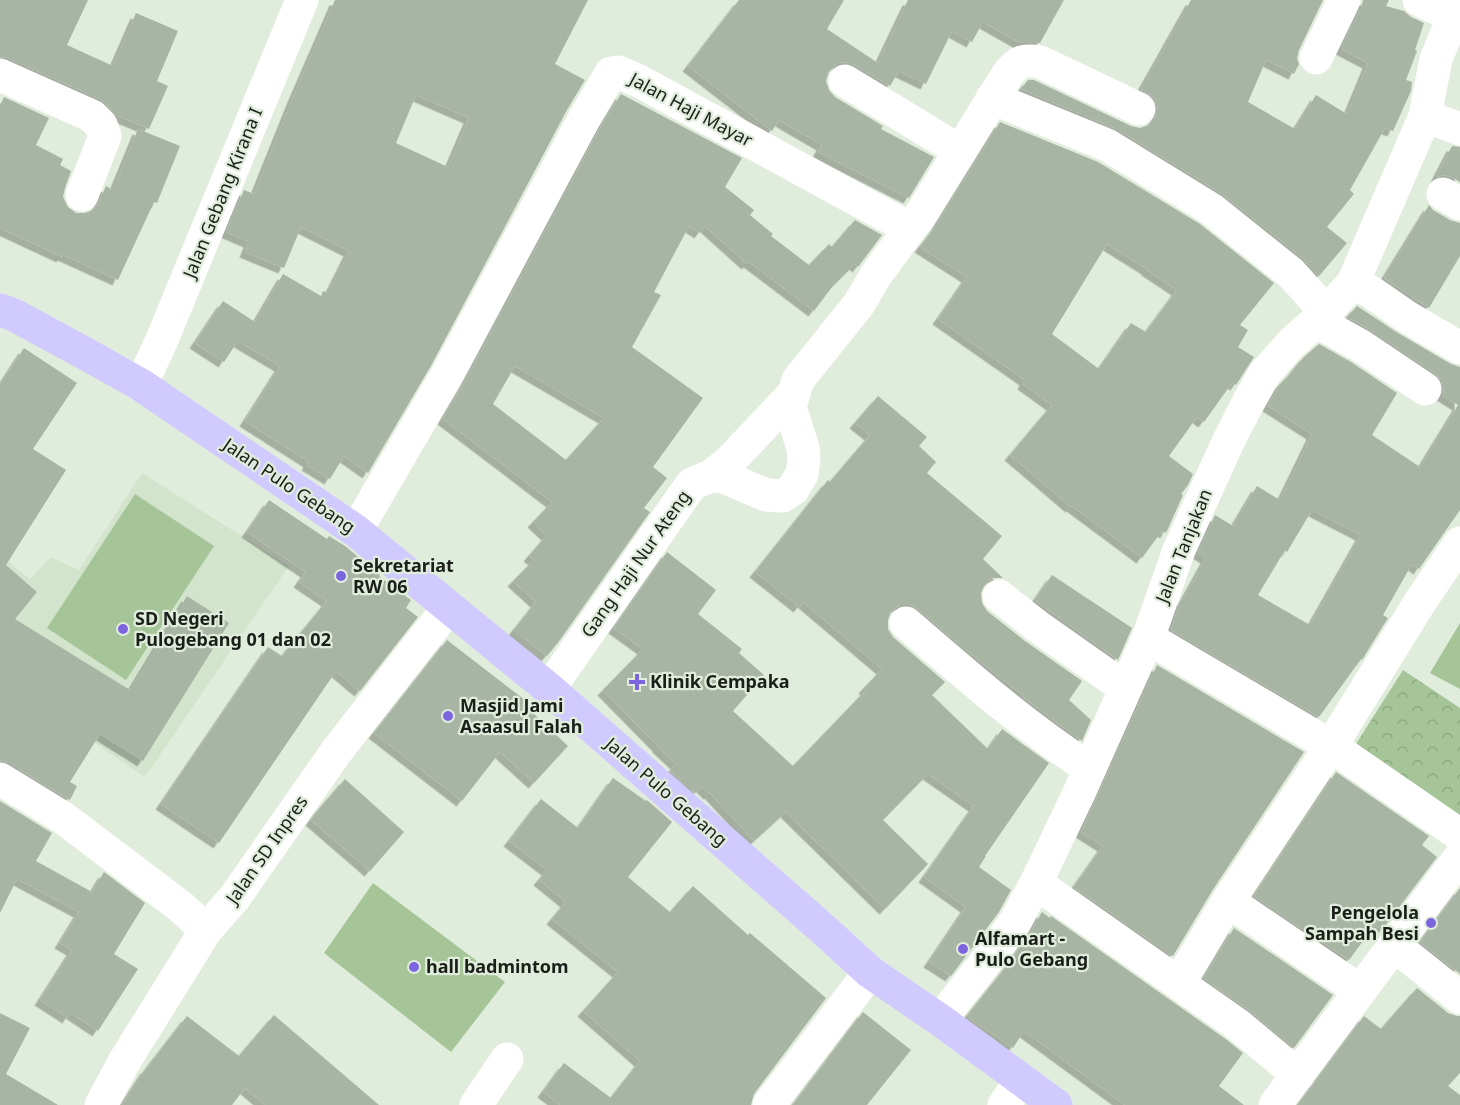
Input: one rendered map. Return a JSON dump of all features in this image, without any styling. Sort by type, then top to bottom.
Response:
[{"type":"main road","name":"Jalan Pulo Gebang","points":[[0,310],[24,320],[141,385],[356,531],[549,689],[870,972],[940,1020],[1012,1092],[1056,1105]]},
{"type":"street","name":"Jalan Gebang Kirana I","points":[[141,385],[161,342],[302,0]]},
{"type":"street","points":[[1316,58],[1344,0]]},
{"type":"street","points":[[1419,0],[1437,9],[1458,12]]},
{"type":"street","name":"Jalan Tanjakan","points":[[940,1020],[1015,922],[1036,883],[1148,638],[1179,550],[1249,401],[1265,373],[1353,283],[1425,116],[1436,59],[1458,12]]},
{"type":"street","points":[[912,226],[992,98],[1014,66],[1022,61],[1040,62],[1139,109]]},
{"type":"street","name":"Jalan Haji Mayar","points":[[356,531],[448,373],[611,73],[618,72],[639,81],[902,224],[912,226]]},
{"type":"street","points":[[0,75],[92,116],[101,124],[105,136],[82,195]]},
{"type":"street","points":[[844,81],[960,150]]},
{"type":"street","points":[[992,98],[1107,145],[1211,209],[1291,273],[1321,316],[1360,346],[1425,389]]},
{"type":"street","points":[[1425,116],[1460,129]]},
{"type":"street","name":"Gang Haji Nur Ateng","points":[[549,689],[692,484],[711,476],[729,462],[794,393],[798,380],[859,304],[912,226]]},
{"type":"street","points":[[1353,283],[1460,348]]},
{"type":"street","points":[[711,476],[724,477],[766,495],[783,496],[793,489],[802,474],[804,459],[803,448],[790,407],[794,393]]},
{"type":"street","points":[[1179,984],[1228,901],[1331,746],[1420,602],[1460,543]]},
{"type":"street","points":[[999,596],[1037,626],[1125,688]]},
{"type":"street","name":"Jalan SD Inpres","points":[[101,1105],[124,1062],[207,930],[235,897],[336,752],[449,607]]},
{"type":"street","points":[[906,623],[1024,722],[1089,768]]},
{"type":"street","points":[[1148,638],[1331,746],[1460,835]]},
{"type":"street","points":[[0,779],[62,817],[181,907],[207,930]]},
{"type":"street","points":[[1275,1105],[1460,857]]},
{"type":"street","points":[[1036,883],[1238,1025],[1298,1075]]},
{"type":"street","points":[[1228,901],[1359,990]]},
{"type":"street","points":[[1394,945],[1460,998]]},
{"type":"street","points":[[769,1105],[870,972]]},
{"type":"street","points":[[476,1105],[507,1059]]},
{"type":"shaded area","name":"SD Negeri Pulogebang 01 dan 02","points":[[142,473],[289,566],[145,777],[0,679],[0,555],[30,579],[51,557],[79,570]]},
{"type":"green space","points":[[135,494],[214,546],[126,680],[47,628]]},
{"type":"green space","points":[[1460,623],[1460,689],[1430,673]]},
{"type":"green space","points":[[1403,670],[1460,708],[1460,821],[1354,747]]},
{"type":"green space","name":"hall badmintom","points":[[373,883],[505,982],[451,1052],[324,953]]},
{"type":"building","points":[[0,0],[88,0],[67,45],[113,66],[136,13],[178,31],[157,81],[168,86],[149,129],[116,115],[100,99],[8,58],[0,57]]},
{"type":"building","points":[[335,0],[588,0],[555,64],[585,80],[432,364],[368,473],[344,456],[330,479],[307,465],[309,462],[245,421],[280,366],[238,341],[224,362],[195,343],[223,301],[255,322],[283,274],[321,296],[323,291],[328,293],[349,251],[301,227],[284,268],[245,252],[249,242],[226,232],[244,190],[254,194]],"holes":[[[416,95],[469,118],[448,167],[396,143]]]},
{"type":"building","points":[[739,0],[844,0],[827,29],[878,63],[908,0],[1064,0],[1040,43],[1020,43],[983,22],[972,42],[952,31],[926,84],[899,71],[890,86],[846,62],[837,64],[829,71],[826,81],[835,97],[883,126],[881,129],[934,157],[909,198],[818,152],[822,145],[779,120],[772,131],[688,66]]},
{"type":"building","points":[[1191,0],[1323,0],[1299,50],[1297,59],[1299,64],[1294,74],[1266,60],[1248,102],[1295,129],[1316,95],[1347,114],[1368,63],[1341,49],[1363,0],[1389,0],[1386,6],[1404,11],[1424,23],[1406,80],[1412,82],[1411,91],[1393,131],[1385,128],[1350,190],[1354,194],[1327,227],[1347,243],[1319,276],[1303,258],[1221,193],[1117,129],[1021,89],[1028,80],[1034,80],[1131,126],[1140,128],[1149,125],[1156,116],[1158,107],[1154,98],[1141,89]]},
{"type":"building","points":[[621,94],[742,158],[725,187],[754,210],[750,215],[773,234],[771,236],[809,265],[829,244],[832,247],[855,220],[882,235],[858,267],[855,264],[832,287],[814,311],[749,262],[747,264],[705,226],[700,233],[689,226],[654,292],[661,295],[632,347],[703,398],[653,467],[667,478],[644,508],[650,512],[547,656],[514,630],[536,602],[513,581],[534,560],[529,556],[547,535],[533,522],[552,502],[443,419],[600,128]],"holes":[[[515,366],[604,418],[566,460],[493,404]]]},
{"type":"building","points":[[4,97],[49,118],[36,145],[63,159],[60,165],[71,171],[63,197],[68,207],[76,213],[93,210],[106,186],[113,190],[138,129],[180,146],[157,203],[154,202],[118,280],[0,228],[0,106]]},
{"type":"building","points":[[1000,122],[1098,162],[1200,224],[1274,283],[1240,325],[1248,330],[1238,347],[1254,357],[1236,385],[1232,383],[1204,422],[1197,417],[1169,456],[1193,474],[1181,494],[1183,495],[1166,533],[1162,531],[1142,558],[1071,507],[1010,455],[1052,405],[1023,384],[1025,380],[938,319],[967,277],[920,247],[934,229]],"holes":[[[1107,244],[1177,290],[1146,332],[1131,323],[1099,369],[1052,334]]]},
{"type":"building","points":[[1452,146],[1460,147],[1460,182],[1444,175],[1436,177]]},
{"type":"building","points":[[1429,205],[1450,220],[1460,223],[1460,256],[1429,308],[1384,278]]},
{"type":"building","points":[[1357,306],[1398,333],[1460,367],[1460,510],[1419,569],[1412,564],[1383,615],[1388,618],[1362,660],[1319,717],[1171,630],[1181,599],[1183,600],[1206,558],[1198,553],[1215,515],[1233,526],[1257,486],[1280,500],[1312,434],[1268,406],[1280,384],[1319,344],[1397,393],[1372,435],[1420,467],[1458,405],[1442,395],[1444,390],[1442,381],[1435,373],[1371,330],[1347,317]],"holes":[[[1312,510],[1361,535],[1310,625],[1258,595]]]},
{"type":"building","points":[[24,348],[77,383],[33,449],[66,470],[6,565],[37,592],[15,619],[130,690],[187,596],[229,623],[143,761],[100,734],[70,782],[77,786],[70,800],[10,763],[0,760],[0,385]]},
{"type":"building","points":[[878,396],[927,437],[919,446],[936,462],[927,473],[1002,536],[983,559],[1003,578],[993,578],[985,584],[981,593],[982,603],[987,611],[1082,681],[1069,700],[1091,720],[1082,741],[1023,697],[918,609],[910,605],[900,605],[891,611],[888,629],[893,637],[945,682],[932,695],[988,749],[1002,729],[1049,763],[979,867],[1011,890],[999,912],[951,976],[929,962],[966,907],[924,877],[974,806],[928,774],[883,820],[928,864],[885,909],[786,812],[754,841],[710,793],[701,786],[696,793],[670,771],[676,764],[603,690],[643,649],[614,628],[667,552],[716,590],[698,614],[742,649],[739,653],[764,675],[733,711],[793,766],[866,690],[864,688],[882,669],[803,602],[799,607],[755,572],[828,480],[830,482],[870,435],[855,423]]},
{"type":"building","points":[[269,500],[327,539],[329,536],[345,546],[411,600],[406,608],[418,617],[360,691],[336,671],[219,843],[161,804],[268,647],[282,656],[327,601],[299,582],[306,572],[247,532]]},
{"type":"building","points":[[1052,575],[1132,628],[1118,660],[1035,600]]},
{"type":"building","name":"Masjid Jami Asaasul Falah","points":[[447,640],[534,707],[531,711],[568,746],[534,783],[500,752],[462,801],[374,733]]},
{"type":"building","points":[[1157,665],[1304,752],[1212,891],[1173,956],[1074,887],[1103,846],[1081,832]]},
{"type":"building","points":[[1336,772],[1429,836],[1422,845],[1437,857],[1382,930],[1375,925],[1349,960],[1254,896]]},
{"type":"building","points":[[613,778],[647,800],[672,822],[628,877],[670,912],[693,886],[748,935],[750,933],[826,998],[754,1094],[751,1105],[560,1105],[543,1092],[564,1063],[611,1098],[640,1061],[583,1011],[618,972],[552,919],[566,902],[539,880],[547,870],[509,841],[541,799],[578,828]]},
{"type":"building","points":[[345,779],[404,832],[370,871],[311,820]]},
{"type":"building","points":[[0,801],[52,833],[36,861],[92,892],[104,872],[145,903],[114,954],[138,969],[98,1031],[71,1013],[68,1018],[40,1000],[72,950],[60,943],[79,912],[17,879],[0,913]]},
{"type":"building","points":[[1460,888],[1460,974],[1420,942]]},
{"type":"building","points":[[1042,912],[1050,918],[1051,916],[1243,1053],[1219,1086],[1244,1105],[1125,1105],[1024,1031],[1013,1048],[967,1016],[1007,966]]},
{"type":"building","points":[[1234,928],[1333,995],[1294,1048],[1250,1011],[1204,978]]},
{"type":"building","points":[[1417,988],[1448,1013],[1460,1016],[1460,1073],[1448,1086],[1460,1095],[1460,1105],[1298,1105],[1364,1016],[1381,1029]]},
{"type":"building","points":[[863,1012],[911,1050],[867,1105],[793,1105]]},
{"type":"building","points":[[0,1013],[30,1028],[6,1074],[58,1105],[0,1105]]},
{"type":"building","points":[[274,1015],[379,1105],[265,1105],[245,1088],[232,1105],[122,1105],[146,1068],[187,1016],[239,1056]]},
{"type":"place","name":"Sekretariat RW 06","points":[[341,576]]},
{"type":"place","name":"SD Negeri Pulogebang 01 dan 02","points":[[123,629]]},
{"type":"place","name":"Klinik Cempaka","points":[[637,682]]},
{"type":"place","name":"Masjid Jami Asaasul Falah","points":[[448,716]]},
{"type":"place","name":"Pengelola Sampah Besi","points":[[1431,923]]},
{"type":"place","name":"Alfamart - Pulo Gebang","points":[[963,949]]},
{"type":"place","name":"hall badmintom","points":[[414,967]]}]
